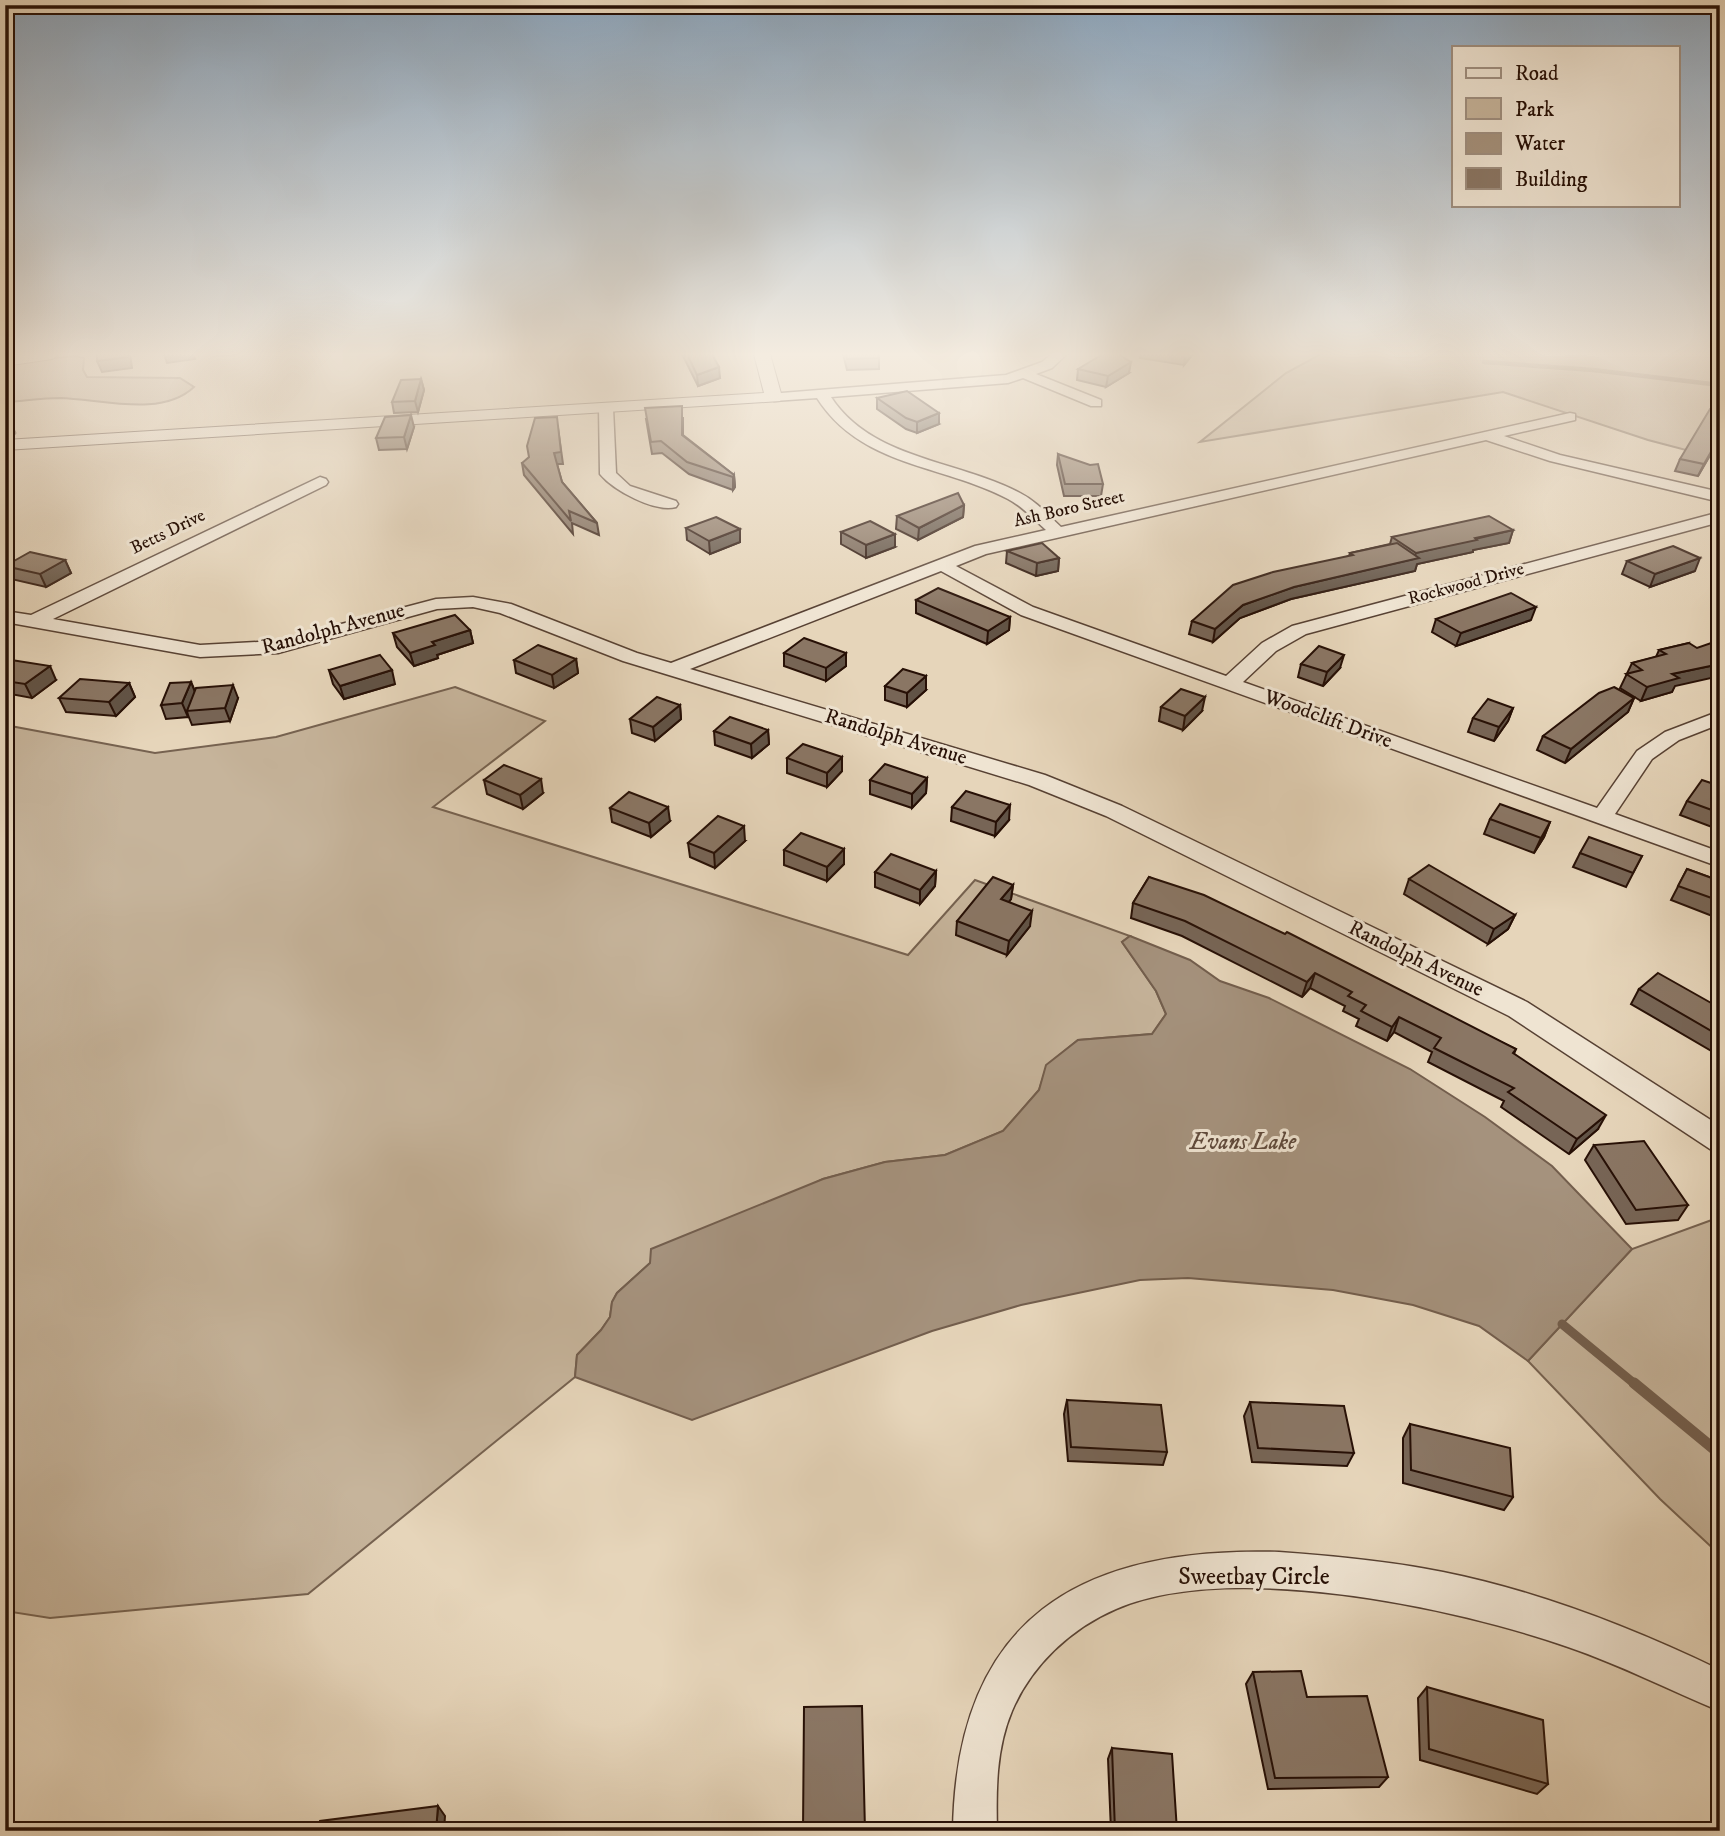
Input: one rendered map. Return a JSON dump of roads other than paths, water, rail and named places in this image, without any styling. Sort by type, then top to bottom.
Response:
[{"type":"street","points":[[5,443],[62,440]]},
{"type":"street","points":[[607,440],[608,474],[624,489],[670,504]]},
{"type":"street","points":[[870,440],[908,457],[960,473],[1012,495],[1056,531]]},
{"type":"street","name":"Ash Boro Street","points":[[673,669],[981,550],[1471,440]]},
{"type":"street","points":[[1499,440],[1555,458],[1720,497]]},
{"type":"street","name":"Betts Drive","points":[[34,621],[320,482]]},
{"type":"street","name":"Rockwood Drive","points":[[1229,684],[1269,647],[1299,630],[1720,517]]},
{"type":"street","name":"Woodclift Drive","points":[[942,565],[1027,611],[1720,860]]},
{"type":"street","name":"Randolph Avenue","points":[[5,616],[200,651],[225,652],[278,647],[424,606],[473,602],[505,608],[630,657],[1037,780],[1114,811],[1518,1009],[1720,1141]]},
{"type":"street","points":[[1601,818],[1644,755],[1672,736],[1720,717]]},
{"type":"street","name":"Sweetbay Circle","points":[[975,1831],[974,1784],[978,1753],[995,1696],[1009,1672],[1042,1631],[1065,1614],[1109,1592],[1156,1578],[1230,1571],[1306,1572],[1410,1585],[1471,1598],[1553,1623],[1664,1663],[1720,1692]]},
{"type":"water","name":"Evans Lake","points":[[1130,936],[1190,960],[1220,981],[1269,998],[1410,1069],[1485,1117],[1552,1166],[1632,1249],[1528,1361],[1479,1326],[1413,1305],[1333,1290],[1188,1278],[1140,1280],[1021,1305],[932,1331],[692,1420],[575,1377],[577,1355],[610,1317],[612,1302],[617,1293],[650,1263],[651,1249],[823,1179],[885,1162],[945,1155],[1003,1131],[1039,1090],[1046,1065],[1078,1040],[1152,1034],[1166,1014],[1156,991],[1122,942]]},
{"type":"waterway","points":[[1562,1324],[1636,1385]]},
{"type":"waterway","points":[[1634,1383],[1720,1454]]}]
